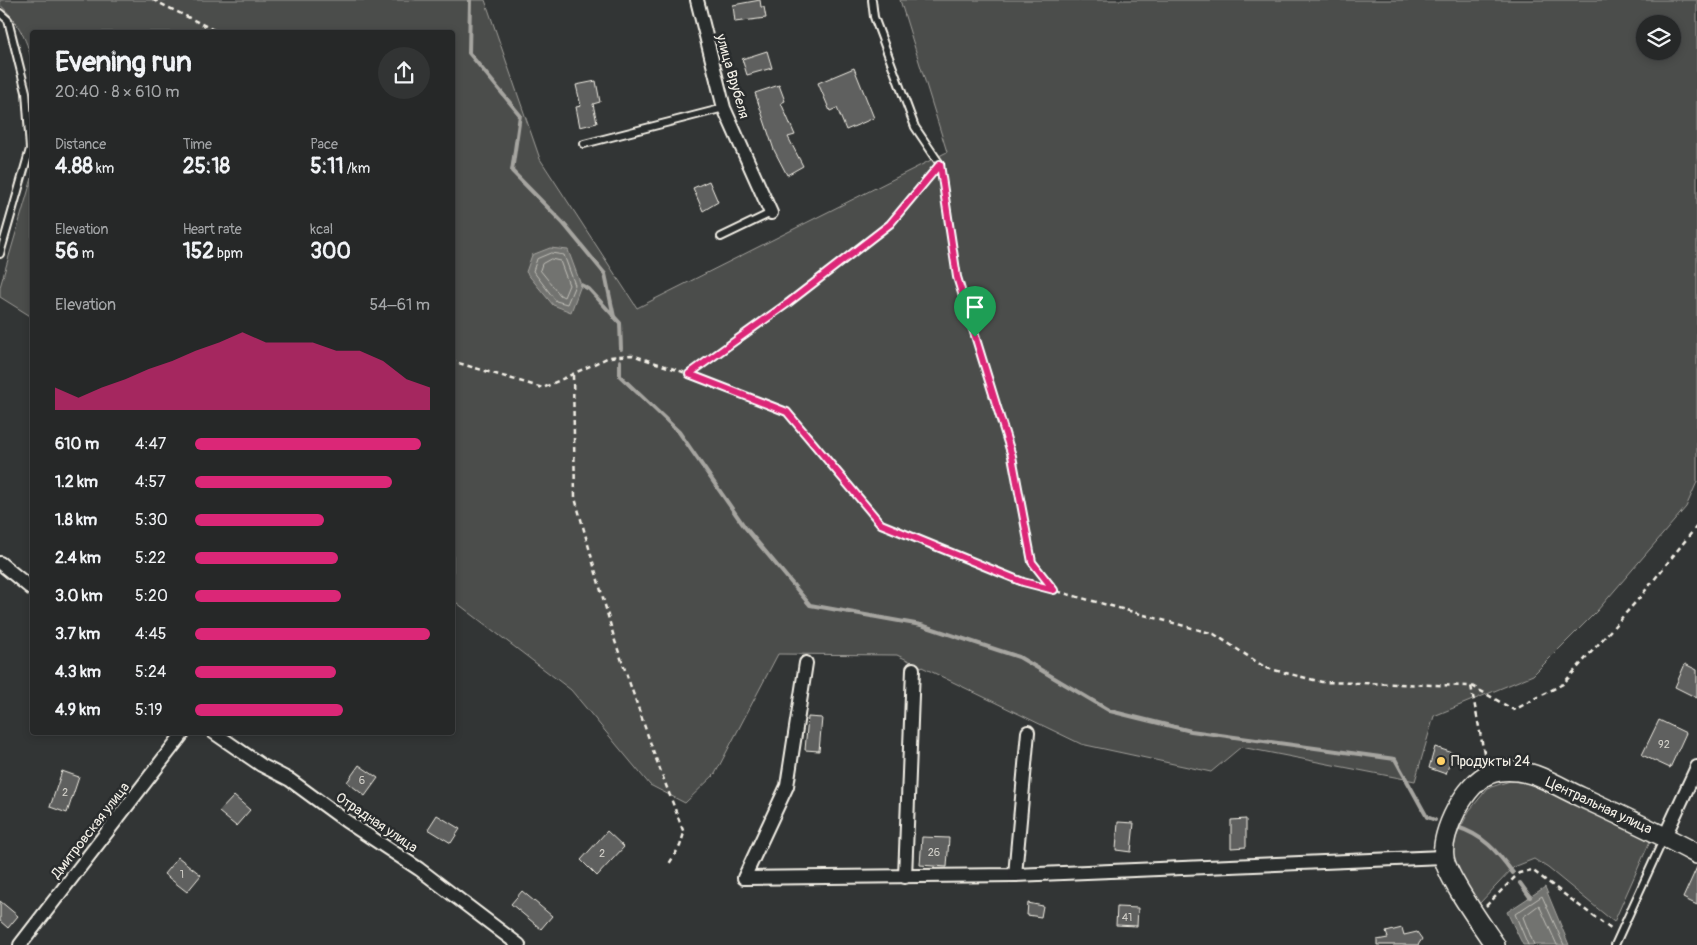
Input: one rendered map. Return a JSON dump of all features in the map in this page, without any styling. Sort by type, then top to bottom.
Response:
[{"type":"street","name":"улица Врубеля","points":[[697,0],[724,108],[771,213]]},
{"type":"street","points":[[0,563],[30,587]]},
{"type":"street","points":[[806,662],[787,786],[744,878],[1015,875],[1444,857]]},
{"type":"street","points":[[905,877],[913,668]]},
{"type":"street","points":[[1015,875],[1028,732]]},
{"type":"street","name":"Дмитровская улица","points":[[20,945],[182,735]]},
{"type":"street","name":"Отрадная улица","points":[[217,735],[261,765],[290,780],[346,821],[420,869],[519,945]]},
{"type":"street","points":[[1665,836],[1697,767]]},
{"type":"street","name":"Центральная улица","points":[[1487,774],[1502,770],[1534,775],[1665,836],[1697,854]]},
{"type":"street","points":[[1487,774],[1467,792],[1455,810],[1447,831],[1444,857],[1452,876],[1495,945]]},
{"type":"lane","points":[[872,0],[874,17],[915,127],[940,164]]},
{"type":"lane","points":[[0,13],[8,20],[26,92],[30,148],[0,254]]},
{"type":"lane","points":[[584,144],[724,108]]},
{"type":"lane","points":[[721,238],[771,213]]},
{"type":"lane","points":[[1614,945],[1665,836]]},
{"type":"path","points":[[153,0],[214,30]]},
{"type":"path","points":[[689,374],[788,303],[890,224],[940,164]]},
{"type":"path","points":[[940,164],[957,277],[1012,456],[1032,562],[1054,590]]},
{"type":"path","points":[[455,362],[543,388],[609,357],[632,355],[689,374],[787,412],[881,524],[1023,582],[1214,634],[1266,668],[1322,682],[1472,686],[1514,710],[1563,684],[1641,596],[1697,526]]},
{"type":"path","points":[[573,375],[575,498],[615,641],[654,756],[684,833],[680,846],[669,864]]},
{"type":"path","points":[[1472,686],[1487,774]]},
{"type":"path","points":[[1476,916],[1519,873],[1532,870],[1619,935]]},
{"type":"shaded area","points":[[0,0],[485,0],[540,159],[637,308],[947,152],[900,0],[1697,0],[1697,482],[1686,507],[1597,611],[1533,675],[1434,716],[1415,781],[1241,747],[1211,772],[1081,744],[897,655],[778,654],[715,774],[685,803],[650,785],[571,690],[455,602],[455,30],[30,30],[30,54],[17,24],[0,5]]},
{"type":"shaded area","points":[[30,185],[30,316],[0,297],[0,287]]},
{"type":"shaded area","points":[[1510,781],[1528,783],[1651,839],[1614,922],[1548,868],[1534,859],[1514,867],[1479,904],[1452,860],[1456,837],[1469,811],[1488,788]]},
{"type":"water","points":[[550,248],[568,250],[581,285],[571,312],[553,305],[526,272],[532,255]]},
{"type":"water","points":[[1545,887],[1569,945],[1523,945],[1507,912]]},
{"type":"building","points":[[760,0],[761,7],[764,7],[766,18],[735,22],[733,5]]},
{"type":"building","points":[[767,51],[772,68],[747,75],[742,59]]},
{"type":"building","points":[[854,68],[874,118],[846,130],[837,108],[830,111],[818,83]]},
{"type":"building","points":[[596,81],[600,102],[593,104],[597,123],[580,127],[576,107],[581,106],[576,85]]},
{"type":"building","points":[[779,85],[785,101],[781,103],[795,135],[788,137],[803,166],[787,175],[774,150],[755,93]]},
{"type":"building","points":[[709,181],[718,202],[703,211],[693,188]]},
{"type":"building","points":[[1685,664],[1697,670],[1697,698],[1675,687]]},
{"type":"building","points":[[808,717],[822,718],[819,751],[805,750]]},
{"type":"building","points":[[1659,720],[1686,733],[1670,768],[1642,755]]},
{"type":"building","name":"Продукты 24","points":[[1435,747],[1453,753],[1446,774],[1429,768]]},
{"type":"building","points":[[359,765],[378,778],[365,796],[347,782]]},
{"type":"building","points":[[62,771],[79,777],[67,813],[50,807]]},
{"type":"building","points":[[234,796],[250,810],[236,826],[219,812]]},
{"type":"building","points":[[437,815],[460,829],[451,843],[428,829]]},
{"type":"building","points":[[1246,819],[1246,847],[1231,848],[1231,820]]},
{"type":"building","points":[[1118,822],[1134,823],[1131,852],[1116,850]]},
{"type":"building","points":[[607,831],[624,847],[597,876],[581,860]]},
{"type":"building","points":[[922,837],[949,838],[947,867],[920,865]]},
{"type":"building","points":[[178,857],[201,875],[187,892],[164,874]]},
{"type":"building","points":[[1697,867],[1697,905],[1683,898]]},
{"type":"building","points":[[522,891],[552,916],[541,929],[511,904]]},
{"type":"building","points":[[0,901],[18,916],[8,928],[0,921]]},
{"type":"building","points":[[1028,903],[1043,906],[1041,917],[1027,915]]},
{"type":"building","points":[[1117,907],[1138,908],[1137,926],[1116,925]]},
{"type":"building","points":[[1402,928],[1404,935],[1417,932],[1422,939],[1418,945],[1377,945],[1377,940],[1388,938],[1386,932]]},
{"type":"waterway","points":[[470,0],[469,53],[520,115],[512,171],[563,223],[605,274],[614,317]]},
{"type":"waterway","points":[[581,285],[589,289],[620,323],[621,349]]},
{"type":"waterway","points":[[620,361],[620,376],[679,432],[744,526],[810,605],[921,625],[1019,657],[1110,711],[1191,731],[1395,759],[1427,817],[1435,820]]},
{"type":"waterway","points":[[1457,827],[1482,839],[1513,873]]},
{"type":"waterway","points":[[1520,883],[1530,897]]},
{"type":"place","name":"Продукты 24","points":[[1441,761]]},
{"type":"route","points":[[940,164],[957,277],[975,337],[1012,456],[1032,562],[1054,590],[1023,582],[881,524],[787,412],[689,374],[788,303],[890,224],[940,164]]}]
